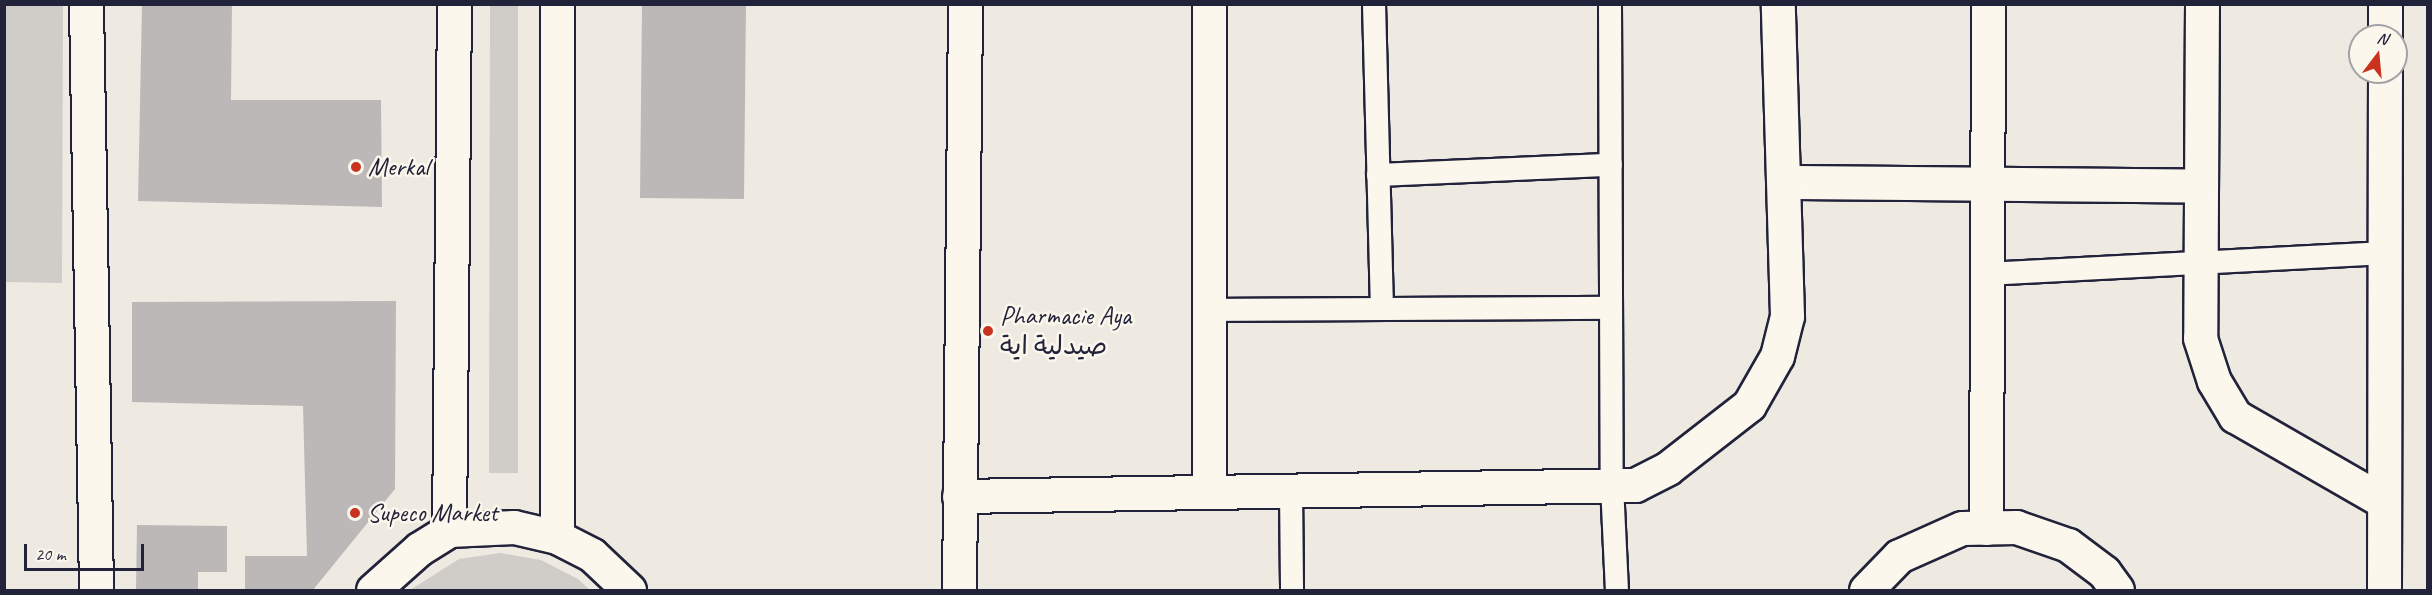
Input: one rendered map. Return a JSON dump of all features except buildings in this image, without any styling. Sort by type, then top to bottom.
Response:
[{"type":"street","points":[[86,4],[96,591]]},
{"type":"street","points":[[448,530],[454,4]]},
{"type":"street","points":[[557,4],[557,537]]},
{"type":"street","points":[[959,591],[965,4]]},
{"type":"street","points":[[1209,4],[1209,491]]},
{"type":"street","points":[[959,496],[1635,485],[1702,442],[1749,405],[1777,356],[1787,316],[1778,4]]},
{"type":"street","points":[[1986,528],[1988,4]]},
{"type":"street","points":[[2202,4],[2200,338],[2214,381],[2235,416],[2383,501]]},
{"type":"street","points":[[2385,4],[2385,24]]},
{"type":"street","points":[[2384,591],[2385,84]]},
{"type":"street","points":[[1784,182],[1987,182],[2201,186]]},
{"type":"street","points":[[373,591],[419,549],[448,530],[514,527],[557,537],[592,555],[629,591]]},
{"type":"street","points":[[1866,591],[1899,556],[1962,528],[2016,527],[2068,545],[2104,572],[2116,591]]},
{"type":"lane","points":[[1374,4],[1382,309]]},
{"type":"lane","points":[[1610,4],[1612,485],[1617,591]]},
{"type":"lane","points":[[1378,175],[1611,165]]},
{"type":"lane","points":[[1987,274],[2200,265],[2384,252]]},
{"type":"lane","points":[[1209,310],[1611,308]]},
{"type":"lane","points":[[1291,490],[1292,591]]},
{"type":"shaded area","points":[[5,4],[63,5],[62,283],[5,282]]},
{"type":"shaded area","points":[[490,5],[518,5],[518,473],[489,473]]},
{"type":"shaded area","points":[[500,553],[541,560],[578,579],[590,590],[410,590],[459,559]]},
{"type":"place","name":"Merkal","points":[[356,167]]},
{"type":"place","name":"Pharmacie Aya صيدلية اية","points":[[988,331]]},
{"type":"place","name":"Supeco Market","points":[[355,513]]}]
